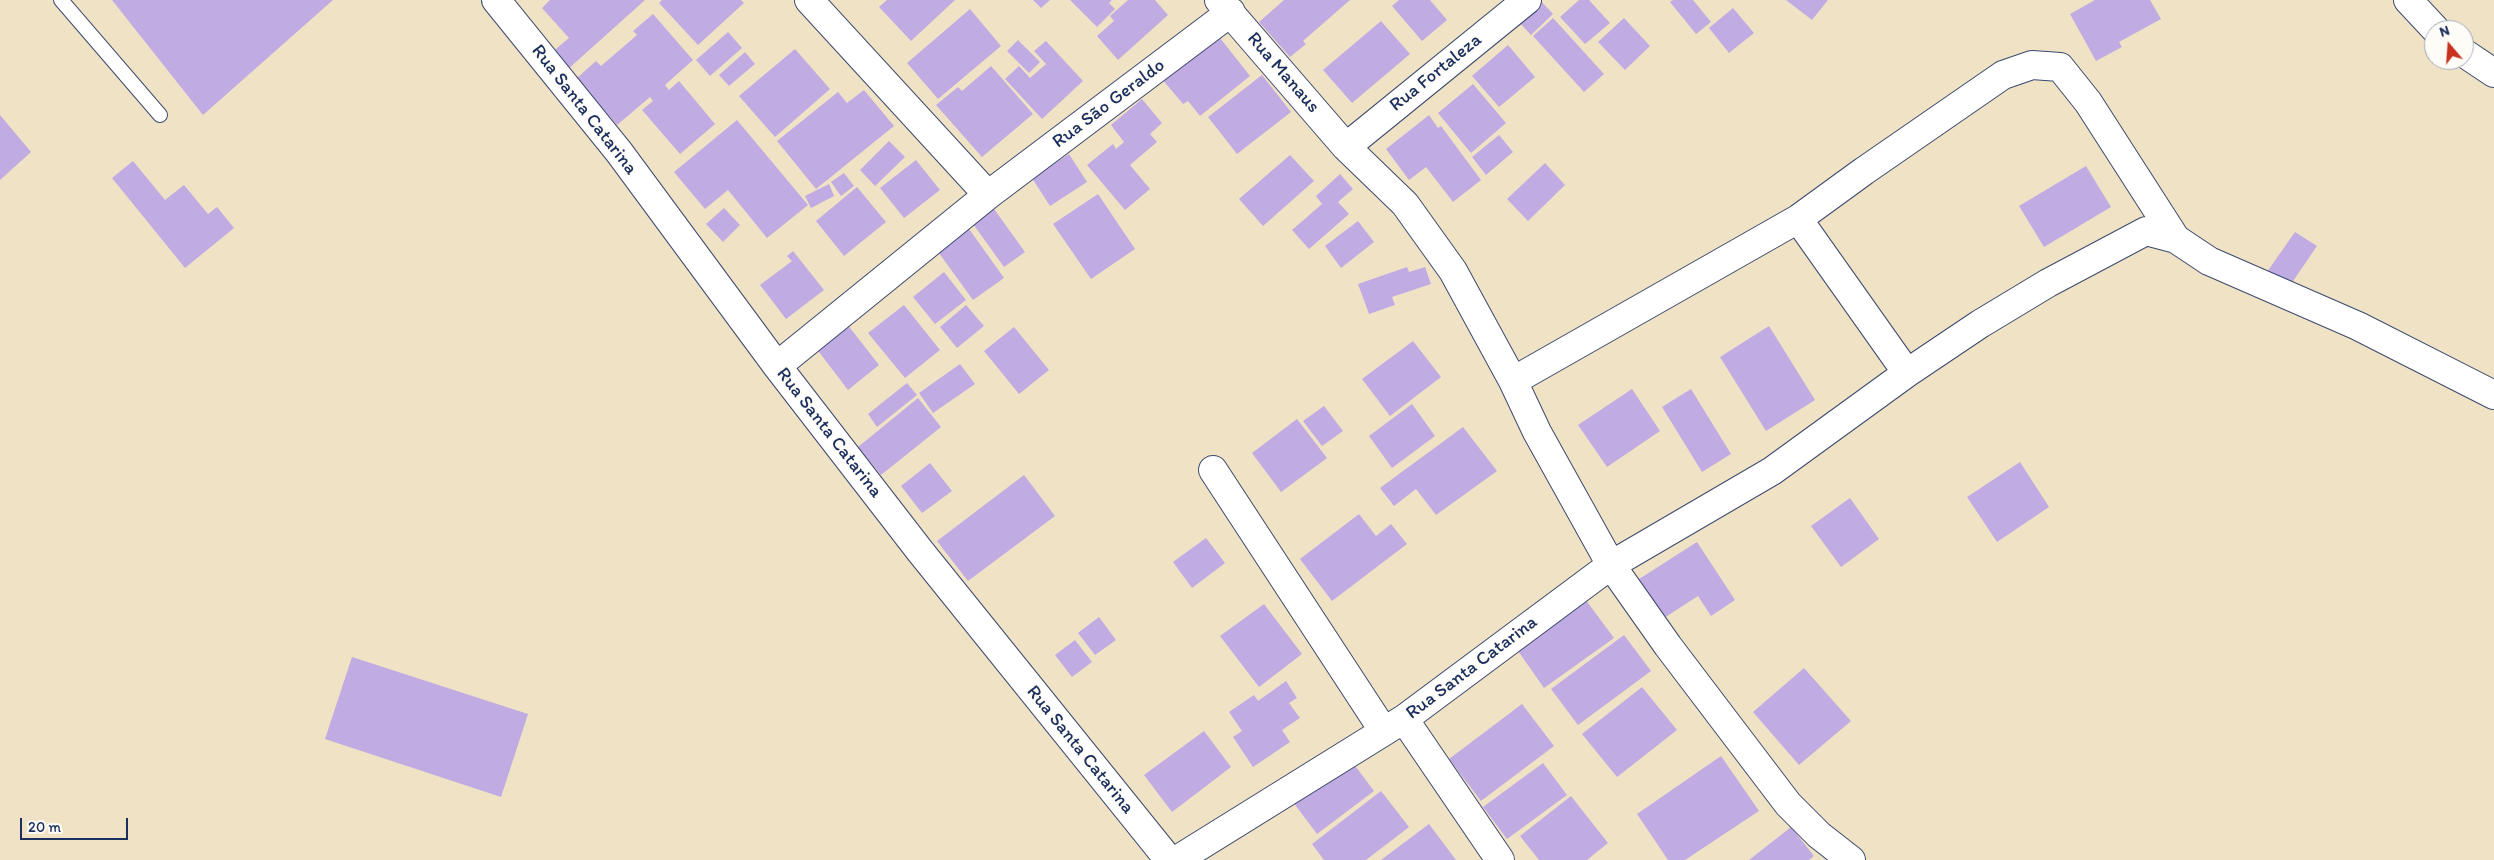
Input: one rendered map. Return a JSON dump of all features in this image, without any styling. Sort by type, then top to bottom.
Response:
[{"type":"street","name":"Rua Santa Catarina","points":[[496,0],[619,152],[777,366],[920,551],[1169,860]]},
{"type":"street","points":[[809,0],[988,195]]},
{"type":"street","name":"Rua Fortaleza","points":[[1346,147],[1527,0]]},
{"type":"street","points":[[2408,0],[2427,20]]},
{"type":"street","name":"Rua São Geraldo","points":[[777,366],[1225,6]]},
{"type":"street","name":"Rua Manaus","points":[[1225,6],[1346,147],[1405,204],[1453,271],[1513,381],[1537,432],[1611,565],[1685,669],[1788,804],[1819,835],[1851,860]]},
{"type":"street","points":[[2474,60],[2494,73]]},
{"type":"street","points":[[1513,381],[1798,219],[1864,170],[2004,75],[2032,64],[2060,67],[2088,102],[2176,239],[2209,261],[2358,326],[2494,395]]},
{"type":"street","points":[[1798,219],[1906,373]]},
{"type":"street","name":"Rua Santa Catarina","points":[[1177,860],[1394,724],[1611,565],[1772,472],[1906,373],[2048,283],[2146,231],[2176,239]]},
{"type":"street","points":[[1213,470],[1394,724],[1500,860]]},
{"type":"lane","points":[[61,0],[160,115]]},
{"type":"building","points":[[112,0],[333,0],[203,115]]},
{"type":"building","points":[[550,0],[645,0],[567,70],[551,53],[569,38],[542,8]]},
{"type":"building","points":[[662,0],[741,0],[744,3],[698,45],[659,3]]},
{"type":"building","points":[[887,0],[955,0],[911,41],[879,7]]},
{"type":"building","points":[[1033,0],[1050,0],[1041,8]]},
{"type":"building","points":[[1070,0],[1112,0],[1109,3],[1115,9],[1097,27]]},
{"type":"building","points":[[1128,0],[1155,0],[1168,15],[1118,60],[1097,36],[1114,21],[1110,16]]},
{"type":"building","points":[[1284,0],[1350,0],[1303,41],[1306,44],[1290,57],[1259,22]]},
{"type":"building","points":[[1399,0],[1430,0],[1447,20],[1422,41],[1392,6]]},
{"type":"building","points":[[1540,0],[1553,14],[1531,35],[1517,20]]},
{"type":"building","points":[[1579,0],[1589,0],[1610,23],[1585,44],[1560,17]]},
{"type":"building","points":[[1673,0],[1693,0],[1711,22],[1696,34],[1670,2]]},
{"type":"building","points":[[1786,0],[1828,0],[1812,20]]},
{"type":"building","points":[[2095,0],[2150,0],[2161,19],[2119,42],[2122,47],[2096,61],[2070,14]]},
{"type":"building","points":[[1733,8],[1754,33],[1729,53],[1709,28]]},
{"type":"building","points":[[970,9],[1001,46],[938,99],[907,63]]},
{"type":"building","points":[[653,14],[693,60],[665,85],[669,90],[679,81],[715,124],[680,154],[642,110],[653,101],[650,97],[617,125],[577,78],[596,61],[601,66],[637,35],[633,31]]},
{"type":"building","points":[[1553,18],[1604,74],[1584,92],[1533,36]]},
{"type":"building","points":[[1624,18],[1650,46],[1625,70],[1598,42]]},
{"type":"building","points":[[1381,21],[1410,54],[1352,103],[1323,70]]},
{"type":"building","points":[[728,32],[742,48],[710,76],[696,60]]},
{"type":"building","points":[[1216,33],[1250,76],[1200,116],[1188,101],[1183,104],[1161,78]]},
{"type":"building","points":[[1018,40],[1040,62],[1029,73],[1007,51]]},
{"type":"building","points":[[1046,41],[1083,81],[1042,119],[1005,79],[1019,66],[1030,78],[1046,64],[1034,51]]},
{"type":"building","points":[[1508,45],[1535,77],[1499,107],[1472,76]]},
{"type":"building","points":[[795,49],[830,89],[775,137],[739,96]]},
{"type":"building","points":[[745,52],[755,64],[729,86],[719,75]]},
{"type":"building","points":[[991,66],[1033,114],[982,157],[936,105],[958,87],[962,91]]},
{"type":"building","points":[[1262,75],[1291,112],[1237,154],[1208,117]]},
{"type":"building","points":[[1473,84],[1506,123],[1471,153],[1438,113]]},
{"type":"building","points":[[864,90],[894,126],[816,189],[777,141],[838,92],[847,103]]},
{"type":"building","points":[[1142,99],[1162,123],[1150,134],[1157,142],[1130,165],[1150,189],[1125,210],[1087,165],[1113,144],[1116,149],[1124,142],[1111,125]]},
{"type":"building","points":[[0,115],[31,152],[0,180]]},
{"type":"building","points":[[1429,115],[1438,128],[1441,126],[1481,180],[1453,202],[1426,167],[1409,180],[1386,149]]},
{"type":"building","points":[[737,120],[808,205],[767,238],[728,190],[705,209],[674,172]]},
{"type":"building","points":[[1499,135],[1513,152],[1486,175],[1472,157]]},
{"type":"building","points":[[889,141],[905,157],[875,186],[860,170]]},
{"type":"building","points":[[1069,154],[1087,182],[1050,206],[1032,178]]},
{"type":"building","points":[[1290,155],[1314,181],[1263,226],[1239,199]]},
{"type":"building","points":[[916,160],[940,190],[904,218],[880,188]]},
{"type":"building","points":[[133,161],[165,200],[184,185],[208,214],[217,207],[234,228],[185,268],[112,178]]},
{"type":"building","points":[[1545,163],[1565,185],[1528,221],[1507,199]]},
{"type":"building","points":[[2086,166],[2111,207],[2044,247],[2019,206]]},
{"type":"building","points":[[844,173],[854,186],[841,196],[831,182]]},
{"type":"building","points":[[1340,174],[1353,189],[1338,202],[1349,214],[1309,249],[1292,230],[1322,204],[1316,196]]},
{"type":"building","points":[[829,184],[834,196],[811,208],[805,196]]},
{"type":"building","points":[[857,187],[886,222],[844,256],[816,221]]},
{"type":"building","points":[[1098,194],[1135,249],[1091,279],[1053,224]]},
{"type":"building","points":[[989,202],[1025,252],[1004,267],[968,217]]},
{"type":"building","points":[[724,208],[740,225],[723,242],[706,224]]},
{"type":"building","points":[[1358,221],[1374,242],[1341,268],[1325,246]]},
{"type":"building","points":[[967,226],[1004,278],[973,300],[936,249]]},
{"type":"building","points":[[2295,232],[2317,246],[2289,287],[2267,272]]},
{"type":"building","points":[[793,251],[824,290],[786,319],[760,285],[792,261],[787,256]]},
{"type":"building","points":[[1407,267],[1409,272],[1425,267],[1431,284],[1392,297],[1395,305],[1369,314],[1358,284]]},
{"type":"building","points":[[944,272],[966,300],[935,324],[913,297]]},
{"type":"building","points":[[904,305],[940,350],[905,378],[868,333]]},
{"type":"building","points":[[966,305],[984,326],[957,348],[940,327]]},
{"type":"building","points":[[847,324],[879,365],[848,390],[816,348]]},
{"type":"building","points":[[1769,326],[1815,400],[1766,431],[1720,357]]},
{"type":"building","points":[[1014,327],[1049,370],[1019,394],[984,351]]},
{"type":"building","points":[[1413,341],[1441,377],[1390,416],[1362,379]]},
{"type":"building","points":[[960,364],[975,384],[933,413],[919,393]]},
{"type":"building","points":[[907,383],[917,395],[877,427],[868,414]]},
{"type":"building","points":[[1632,389],[1660,431],[1607,467],[1578,425]]},
{"type":"building","points":[[1691,389],[1731,454],[1702,472],[1662,407]]},
{"type":"building","points":[[918,398],[941,427],[881,475],[858,447]]},
{"type":"building","points":[[1412,404],[1435,436],[1392,468],[1369,436]]},
{"type":"building","points":[[1324,406],[1343,431],[1322,446],[1303,421]]},
{"type":"building","points":[[1297,419],[1327,458],[1281,492],[1252,453]]},
{"type":"building","points":[[1463,427],[1497,471],[1436,515],[1416,489],[1394,506],[1380,488]]},
{"type":"building","points":[[2020,462],[2049,507],[1997,542],[1967,497]]},
{"type":"building","points":[[930,463],[952,491],[922,513],[901,486]]},
{"type":"building","points":[[1024,475],[1055,516],[968,581],[937,541]]},
{"type":"building","points":[[1850,498],[1879,539],[1841,567],[1811,526]]},
{"type":"building","points":[[1359,514],[1376,536],[1391,524],[1407,544],[1332,601],[1300,559]]},
{"type":"building","points":[[1206,538],[1225,563],[1192,588],[1173,562]]},
{"type":"building","points":[[1697,542],[1735,600],[1711,616],[1698,596],[1664,618],[1639,579]]},
{"type":"building","points":[[1585,599],[1614,638],[1544,688],[1516,648]]},
{"type":"building","points":[[1264,604],[1302,654],[1259,687],[1220,636]]},
{"type":"building","points":[[1099,617],[1116,640],[1095,655],[1078,633]]},
{"type":"building","points":[[1624,635],[1651,671],[1578,725],[1551,689]]},
{"type":"building","points":[[1075,640],[1092,662],[1072,677],[1055,655]]},
{"type":"building","points":[[352,657],[528,714],[501,797],[325,739]]},
{"type":"building","points":[[1804,668],[1851,721],[1799,765],[1753,712]]},
{"type":"building","points":[[1286,681],[1297,698],[1289,703],[1300,718],[1282,730],[1290,742],[1253,767],[1233,737],[1242,731],[1229,712],[1254,695],[1258,701]]},
{"type":"building","points":[[1642,687],[1677,730],[1617,777],[1582,734]]},
{"type":"building","points":[[1522,704],[1554,746],[1481,801],[1449,759]]},
{"type":"building","points":[[1204,731],[1231,767],[1172,812],[1144,775]]},
{"type":"building","points":[[1347,755],[1374,791],[1317,834],[1290,798]]},
{"type":"building","points":[[1721,756],[1759,811],[1685,860],[1668,860],[1637,814]]},
{"type":"building","points":[[1543,763],[1567,795],[1507,839],[1483,807]]},
{"type":"building","points":[[1381,791],[1409,827],[1366,860],[1324,860],[1312,844]]},
{"type":"building","points":[[1571,796],[1608,843],[1587,860],[1539,860],[1520,836]]},
{"type":"building","points":[[1429,824],[1456,860],[1381,860]]},
{"type":"building","points":[[1791,827],[1814,856],[1809,860],[1749,860]]}]
